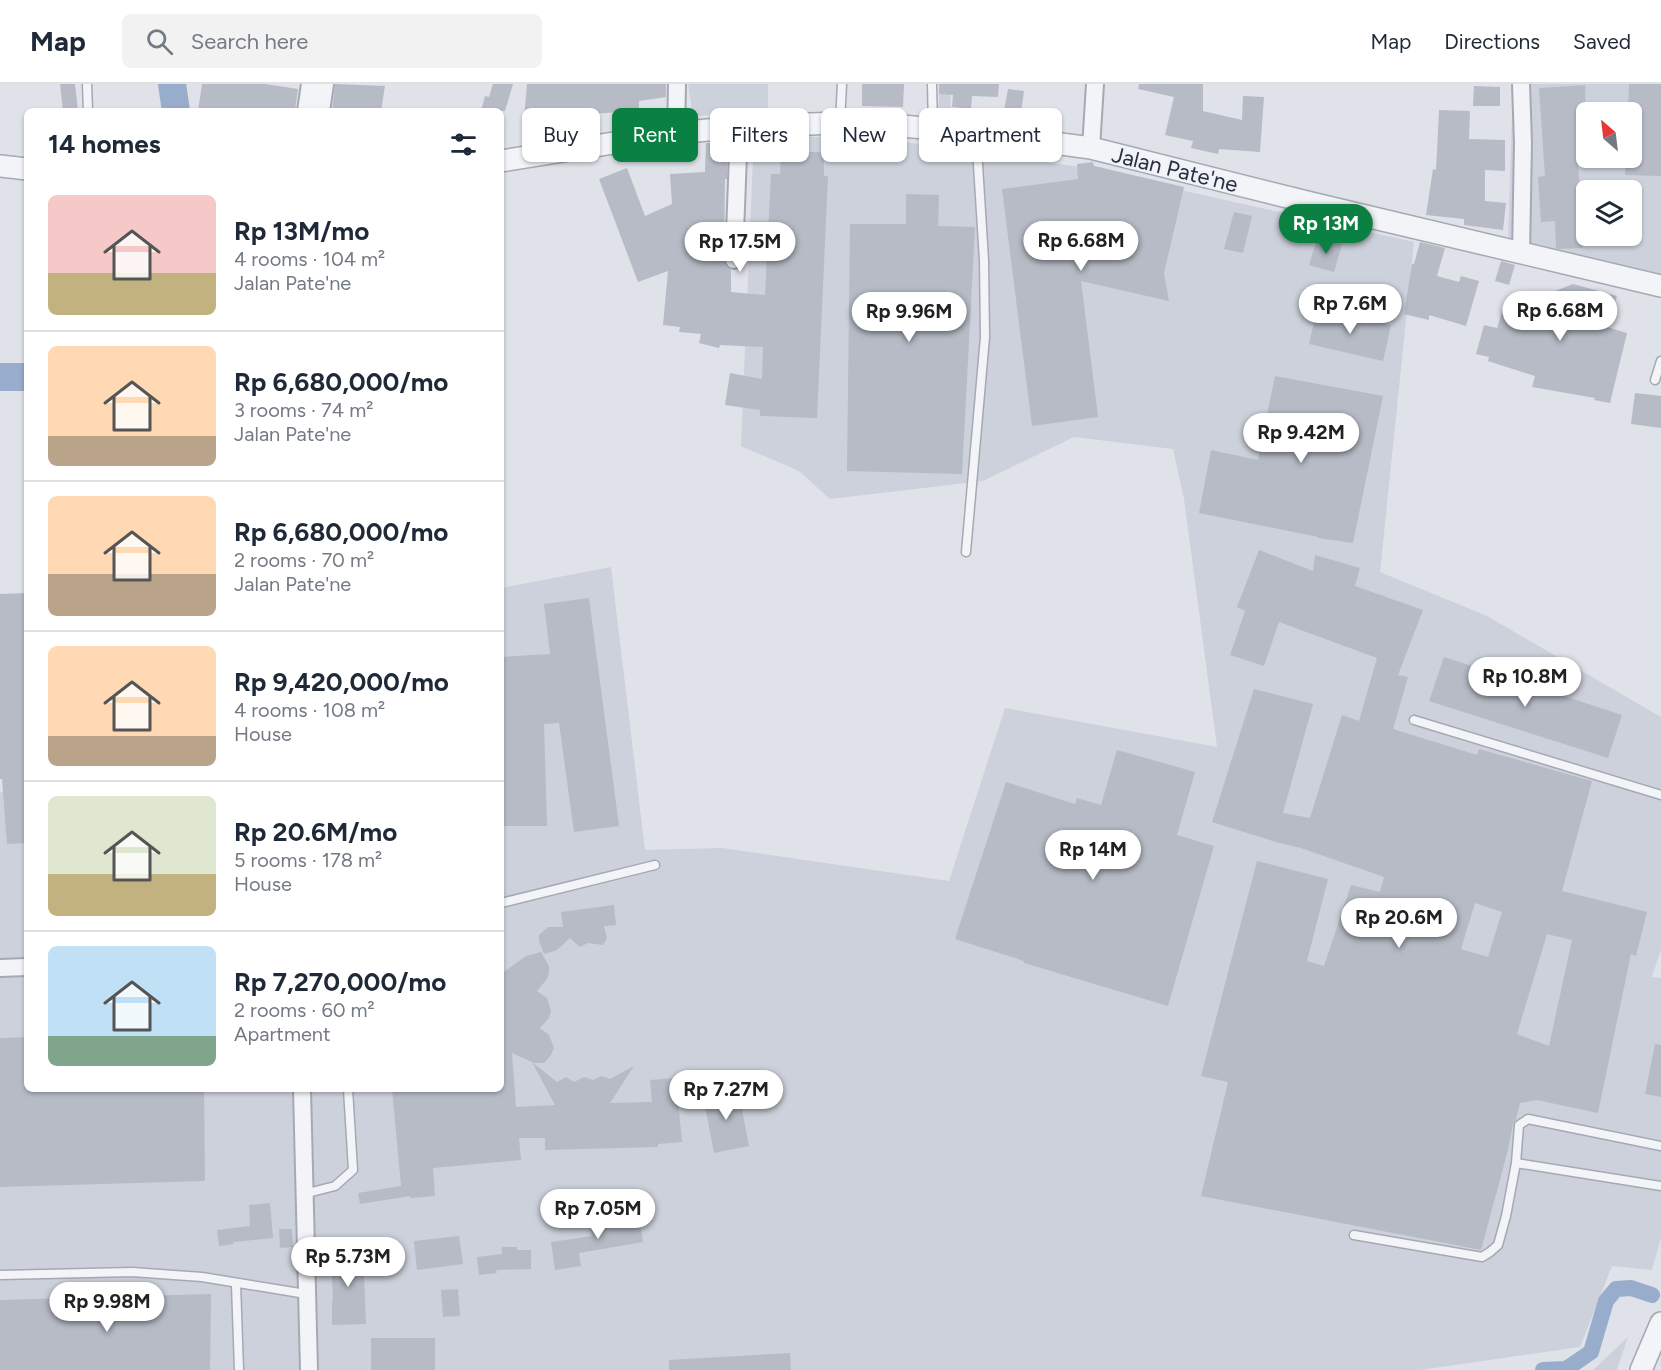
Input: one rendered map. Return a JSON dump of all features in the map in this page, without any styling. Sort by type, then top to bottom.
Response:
[{"type":"street","points":[[306,108],[310,84]]},
{"type":"street","points":[[321,108],[325,84]]},
{"type":"street","points":[[677,84],[677,108]]},
{"type":"street","points":[[1091,148],[1095,84]]},
{"type":"street","points":[[1521,84],[1523,143],[1521,254]]},
{"type":"street","name":"Jalan Pate'ne","points":[[504,161],[612,143]]},
{"type":"street","name":"Jalan Pate'ne","points":[[1062,144],[1091,148],[1521,254],[1661,286]]},
{"type":"street","points":[[734,260],[738,162]]},
{"type":"street","points":[[0,166],[24,169]]},
{"type":"street","points":[[0,968],[24,967]]},
{"type":"street","points":[[302,1092],[309,1370]]},
{"type":"street","points":[[1641,1370],[1661,1323]]},
{"type":"lane","points":[[87,84],[88,108]]},
{"type":"lane","points":[[841,108],[842,84]]},
{"type":"lane","points":[[932,84],[933,108]]},
{"type":"lane","points":[[966,552],[985,337],[984,260],[978,162]]},
{"type":"lane","points":[[1654,380],[1661,361]]},
{"type":"lane","points":[[1414,720],[1661,795]]},
{"type":"lane","points":[[504,902],[655,866]]},
{"type":"lane","points":[[304,1195],[335,1186],[353,1170],[348,1092]]},
{"type":"lane","points":[[1354,1235],[1482,1257],[1490,1252],[1498,1245],[1506,1216],[1519,1125],[1528,1119],[1661,1146]]},
{"type":"lane","points":[[1515,1163],[1661,1186]]},
{"type":"lane","points":[[0,1275],[132,1272],[202,1277],[306,1294]]},
{"type":"lane","points":[[236,1284],[239,1370]]},
{"type":"shaded area","points":[[688,84],[768,84],[768,108],[710,108],[710,115],[698,116],[698,108],[692,108]]},
{"type":"shaded area","points":[[940,84],[950,84],[951,108],[938,108]]},
{"type":"shaded area","points":[[1513,84],[1661,84],[1661,280],[1508,239]]},
{"type":"shaded area","points":[[809,137],[821,137],[821,162],[907,162],[907,142],[919,144],[919,162],[1045,162],[1080,167],[1100,167],[1185,191],[1414,242],[1380,572],[1487,616],[1661,717],[1661,949],[1652,977],[1661,978],[1661,1238],[1652,1270],[1612,1266],[1580,1347],[1420,1370],[0,1370],[0,792],[24,788],[24,1092],[504,1092],[504,587],[611,567],[645,850],[722,848],[949,881],[1005,708],[1217,747],[1184,499],[1173,449],[1074,437],[983,481],[830,499],[799,471],[741,446],[753,162],[809,162]]},
{"type":"shaded area","points":[[1628,1337],[1617,1370],[1593,1370]]},
{"type":"building","points":[[60,84],[75,84],[78,108],[63,108]]},
{"type":"building","points":[[202,84],[265,84],[298,89],[295,108],[198,108]]},
{"type":"building","points":[[335,84],[385,86],[381,108],[332,108]]},
{"type":"building","points":[[493,84],[513,84],[505,111],[504,108],[482,108],[485,96],[489,97]]},
{"type":"building","points":[[527,84],[666,84],[666,97],[639,101],[639,108],[612,108],[612,113],[600,113],[600,108],[525,108]]},
{"type":"building","points":[[862,84],[904,84],[903,107],[862,106]]},
{"type":"building","points":[[939,84],[999,84],[998,97],[972,96],[971,108],[952,107],[953,95],[939,94]]},
{"type":"building","points":[[1139,84],[1203,84],[1203,111],[1242,120],[1243,96],[1264,97],[1260,152],[1219,149],[1218,154],[1191,148],[1193,141],[1165,135],[1174,97],[1138,89]]},
{"type":"building","points":[[1629,84],[1661,84],[1661,176],[1625,175],[1625,168],[1642,168],[1642,102],[1628,102]]},
{"type":"building","points":[[1585,85],[1585,102],[1576,102],[1576,168],[1578,168],[1579,180],[1576,180],[1576,246],[1583,246],[1583,248],[1556,248],[1555,221],[1541,222],[1538,177],[1545,176],[1539,88]]},
{"type":"building","points":[[1474,86],[1500,87],[1500,106],[1473,106]]},
{"type":"building","points":[[1008,89],[1024,91],[1022,108],[1004,108]]},
{"type":"building","points":[[1439,110],[1470,111],[1469,139],[1505,140],[1505,171],[1485,170],[1485,201],[1506,203],[1503,230],[1464,225],[1464,219],[1426,215],[1433,169],[1436,170]]},
{"type":"building","points":[[706,143],[710,143],[710,162],[727,162],[727,179],[725,179],[724,260],[725,265],[731,270],[731,292],[765,295],[771,174],[780,174],[781,162],[809,162],[809,152],[821,152],[824,176],[828,176],[817,418],[760,416],[760,410],[725,405],[730,373],[762,379],[763,347],[720,345],[719,348],[699,343],[701,334],[679,332],[680,327],[663,325],[668,271],[638,282],[599,179],[627,168],[645,216],[672,204],[670,174],[705,172]]},
{"type":"building","points":[[1093,162],[1094,166],[1184,187],[1164,273],[1169,301],[1081,281],[1098,417],[1032,426],[1002,189],[1078,179],[1077,164]]},
{"type":"building","points":[[906,194],[939,195],[938,226],[975,227],[962,474],[847,471],[850,224],[906,224]]},
{"type":"building","points":[[1234,212],[1252,216],[1243,253],[1224,249]]},
{"type":"building","points":[[1317,239],[1342,244],[1334,272],[1309,265]]},
{"type":"building","points":[[1420,242],[1445,248],[1437,276],[1459,282],[1461,276],[1479,281],[1466,326],[1429,315],[1429,320],[1404,314],[1412,264],[1414,264]]},
{"type":"building","points":[[1501,261],[1515,265],[1509,285],[1495,281]]},
{"type":"building","points":[[1573,284],[1617,296],[1607,327],[1627,333],[1610,403],[1594,400],[1595,398],[1532,387],[1535,376],[1488,361],[1489,357],[1476,354],[1484,325],[1497,328],[1506,299],[1522,304]]},
{"type":"building","points":[[1317,309],[1391,325],[1383,361],[1309,344]]},
{"type":"building","points":[[1275,376],[1383,396],[1353,543],[1199,513],[1211,450],[1258,460]]},
{"type":"building","points":[[1635,393],[1661,396],[1661,428],[1631,424]]},
{"type":"building","points":[[1259,550],[1313,571],[1315,555],[1360,568],[1355,586],[1423,610],[1398,675],[1408,677],[1393,729],[1477,755],[1479,749],[1592,781],[1562,891],[1647,912],[1636,956],[1631,954],[1598,1113],[1537,1100],[1520,1103],[1481,1250],[1201,1196],[1228,1082],[1201,1076],[1257,861],[1328,879],[1307,961],[1324,966],[1351,885],[1380,892],[1384,877],[1301,848],[1212,822],[1254,689],[1313,704],[1283,813],[1310,818],[1342,715],[1359,721],[1377,658],[1279,622],[1264,666],[1230,655],[1245,611],[1237,607]],"holes":[[[1475,903],[1502,912],[1488,957],[1461,949]],[[1547,934],[1572,940],[1549,1046],[1517,1034]]]},
{"type":"building","points":[[24,593],[24,843],[7,844],[2,779],[0,779],[0,594]]},
{"type":"building","points":[[589,598],[619,826],[574,832],[559,723],[544,724],[547,826],[504,826],[504,657],[550,654],[544,604]]},
{"type":"building","points":[[1444,657],[1622,715],[1608,758],[1429,701]]},
{"type":"building","points":[[1117,750],[1195,772],[1177,835],[1214,846],[1168,1006],[1024,963],[1024,961],[955,939],[1006,782],[1075,804],[1077,798],[1101,805]]},
{"type":"building","points":[[614,905],[616,925],[604,926],[607,938],[603,945],[588,943],[580,947],[570,938],[557,950],[544,954],[539,935],[548,927],[563,927],[561,912]]},
{"type":"building","points":[[541,952],[549,966],[547,979],[537,991],[547,998],[551,1011],[549,1018],[540,1028],[549,1035],[554,1048],[544,1063],[533,1063],[557,1082],[566,1077],[574,1082],[584,1077],[593,1080],[601,1076],[610,1079],[634,1066],[610,1103],[652,1102],[650,1080],[676,1078],[682,1142],[658,1144],[658,1147],[545,1150],[545,1138],[519,1138],[521,1160],[433,1168],[435,1196],[410,1198],[410,1196],[360,1204],[358,1193],[401,1186],[392,1092],[504,1092],[504,972],[526,956]],"holes":[[[512,1053],[532,1062],[555,1105],[516,1107]]]},
{"type":"building","points":[[24,1037],[24,1092],[204,1092],[205,1181],[0,1187],[0,1038]]},
{"type":"building","points":[[1655,1044],[1661,1045],[1661,1097],[1645,1094]]},
{"type":"building","points":[[738,1089],[749,1146],[714,1153],[703,1096]]},
{"type":"building","points":[[270,1203],[273,1238],[233,1242],[234,1244],[219,1246],[217,1230],[250,1226],[249,1205]]},
{"type":"building","points":[[638,1213],[643,1242],[579,1253],[581,1266],[555,1270],[551,1242],[592,1236],[589,1221]]},
{"type":"building","points":[[279,1229],[292,1229],[293,1247],[280,1248]]},
{"type":"building","points":[[459,1236],[463,1264],[417,1270],[414,1241]]},
{"type":"building","points":[[502,1247],[531,1250],[531,1269],[496,1270],[497,1273],[479,1275],[477,1257],[502,1254]]},
{"type":"building","points":[[363,1250],[366,1324],[332,1325],[331,1251]]},
{"type":"building","points":[[458,1289],[460,1316],[443,1317],[441,1290]]},
{"type":"building","points":[[211,1294],[210,1370],[0,1370],[0,1300]]},
{"type":"building","points":[[371,1338],[435,1338],[435,1370],[371,1370]]},
{"type":"building","points":[[790,1353],[791,1370],[669,1370],[669,1360]]},
{"type":"waterway","points":[[172,84],[176,108]]},
{"type":"waterway","points":[[0,377],[24,377]]},
{"type":"waterway","points":[[1543,1370],[1566,1369],[1591,1352],[1606,1301],[1616,1289],[1631,1288],[1652,1295]]}]
